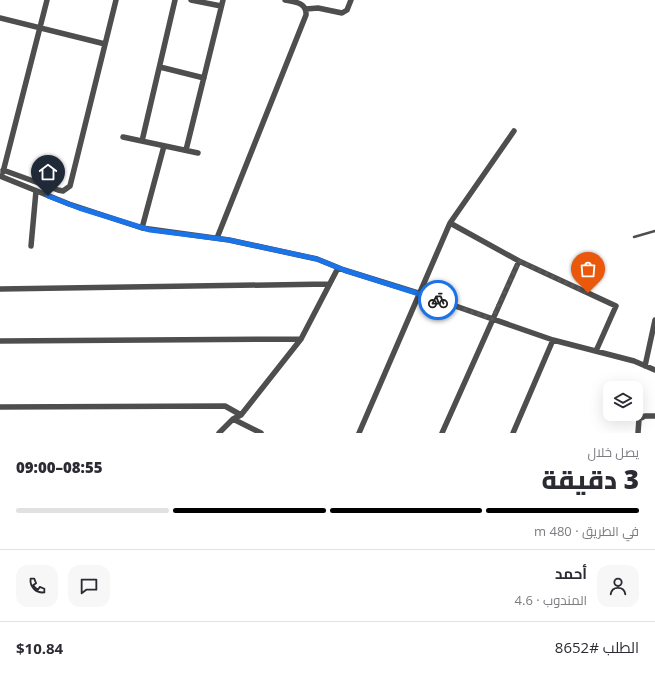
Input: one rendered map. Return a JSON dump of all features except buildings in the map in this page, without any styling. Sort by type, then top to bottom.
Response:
[{"type":"street","points":[[2,174],[47,0]]},
{"type":"street","points":[[2,174],[58,190],[64,191],[68,188],[71,183],[116,0]]},
{"type":"street","points":[[142,141],[176,0]]},
{"type":"street","points":[[191,0],[221,6]]},
{"type":"street","points":[[186,150],[223,0]]},
{"type":"street","points":[[285,0],[300,4],[306,9],[318,8],[342,13],[349,7],[351,0]]},
{"type":"street","points":[[217,238],[306,15],[306,9]]},
{"type":"street","points":[[0,18],[105,44]]},
{"type":"street","points":[[160,67],[204,78]]},
{"type":"street","points":[[358,433],[450,222],[514,131]]},
{"type":"street","points":[[123,137],[198,152]]},
{"type":"street","points":[[142,228],[164,146]]},
{"type":"street","points":[[2,174],[36,191],[74,206],[142,228],[217,238],[317,259],[338,268],[418,293],[553,340],[596,351],[655,370]]},
{"type":"street","points":[[31,246],[36,191]]},
{"type":"street","points":[[450,222],[519,261],[616,306],[596,351]]},
{"type":"street","points":[[442,433],[519,261]]},
{"type":"street","points":[[220,433],[233,419],[241,415],[300,339],[338,268]]},
{"type":"street","points":[[0,289],[329,284]]},
{"type":"street","points":[[645,366],[655,320]]},
{"type":"street","points":[[0,341],[300,339]]},
{"type":"street","points":[[514,433],[553,340]]},
{"type":"street","points":[[0,407],[225,406],[241,415]]},
{"type":"street","points":[[638,433],[639,419],[645,416],[655,416]]},
{"type":"street","points":[[233,419],[261,433]]},
{"type":"lane","points":[[634,238],[655,231]]},
{"type":"way so far","points":[[438,300],[492,319],[519,261],[588,293]]},
{"type":"route","points":[[48,196],[79,208],[150,230],[229,240],[317,259],[338,268],[438,300]]}]
